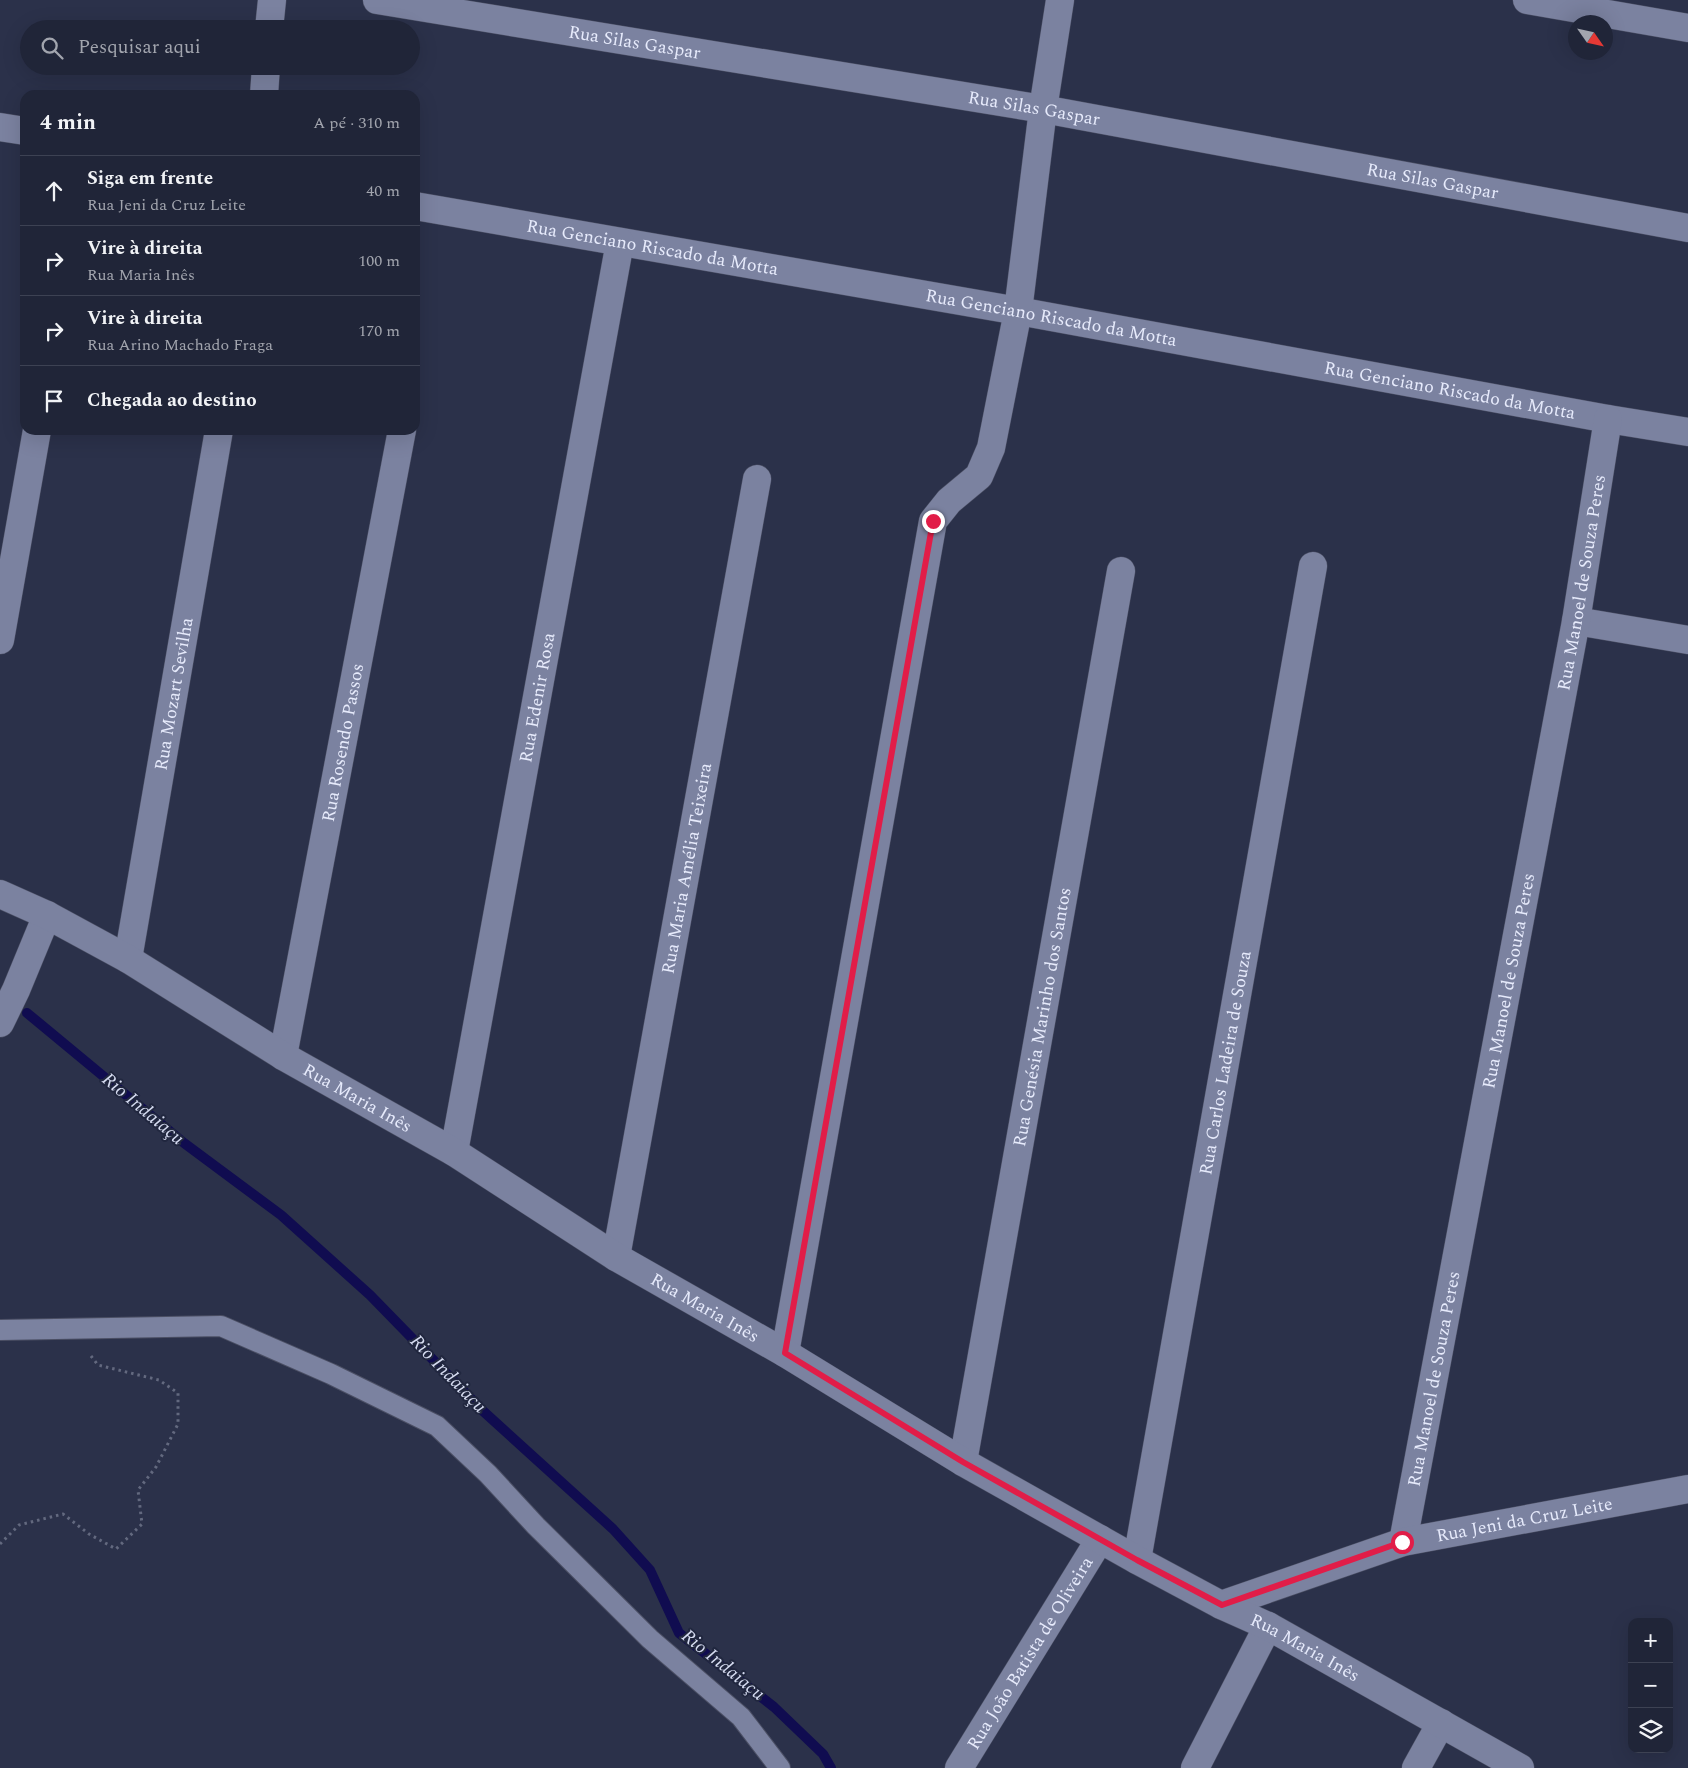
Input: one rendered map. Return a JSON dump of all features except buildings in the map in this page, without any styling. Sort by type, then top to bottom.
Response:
[{"type":"street","points":[[270,20],[272,0]]},
{"type":"street","name":"Rua Silas Gaspar","points":[[378,0],[1043,109],[1688,228]]},
{"type":"street","points":[[785,1353],[933,521],[949,501],[979,476],[991,448],[1018,310],[1043,109],[1060,0]]},
{"type":"street","points":[[1527,0],[1688,28]]},
{"type":"street","points":[[264,90],[265,75]]},
{"type":"street","points":[[0,127],[20,130]]},
{"type":"street","name":"Rua Genciano Riscado da Motta","points":[[420,207],[1018,310],[1608,419],[1688,432]]},
{"type":"street","name":"Rua Edenir Rosa","points":[[454,1152],[620,242]]},
{"type":"street","name":"Rua Manoel de Souza Peres","points":[[1402,1542],[1576,621],[1608,419]]},
{"type":"street","points":[[0,640],[36,435]]},
{"type":"street","name":"Rua Mozart Sevilha","points":[[128,959],[218,435]]},
{"type":"street","name":"Rua Rosendo Passos","points":[[283,1056],[401,435]]},
{"type":"street","name":"Rua Maria Amélia Teixeira","points":[[616,1257],[757,479]]},
{"type":"street","name":"Rua Carlos Ladeira de Souza","points":[[1137,1560],[1312,566]]},
{"type":"street","name":"Rua Genésia Marinho dos Santos","points":[[963,1462],[1121,571]]},
{"type":"street","points":[[1576,621],[1688,640]]},
{"type":"street","name":"Rua Maria Inês","points":[[0,894],[47,915],[128,959],[283,1056],[454,1152],[616,1257],[785,1353],[963,1462],[1137,1560],[1222,1605],[1268,1626],[1520,1768]]},
{"type":"street","points":[[0,1023],[16,990],[47,915]]},
{"type":"street","name":"Rua Jeni da Cruz Leite","points":[[1222,1605],[1402,1542],[1688,1489]]},
{"type":"street","name":"Rua João Batista de Oliveira","points":[[959,1768],[1100,1539]]},
{"type":"street","points":[[1195,1768],[1268,1626]]},
{"type":"street","points":[[1416,1768],[1441,1723]]},
{"type":"lane","points":[[0,1330],[222,1326],[331,1374],[437,1426],[488,1474],[536,1526],[650,1639],[741,1717],[780,1768]]},
{"type":"path","points":[[0,1544],[19,1526],[63,1514],[89,1534],[116,1549],[142,1524],[138,1490],[156,1468],[178,1424],[178,1393],[159,1380],[98,1365],[68,1329]]},
{"type":"waterway","name":"Rio Indaiaçu","points":[[27,1013],[184,1143],[281,1215],[370,1295],[483,1411],[613,1529],[650,1570],[679,1633],[774,1707],[823,1754],[831,1768]]},
{"type":"route","points":[[933,521],[785,1353],[963,1462],[1137,1560],[1222,1605],[1402,1542]]}]
